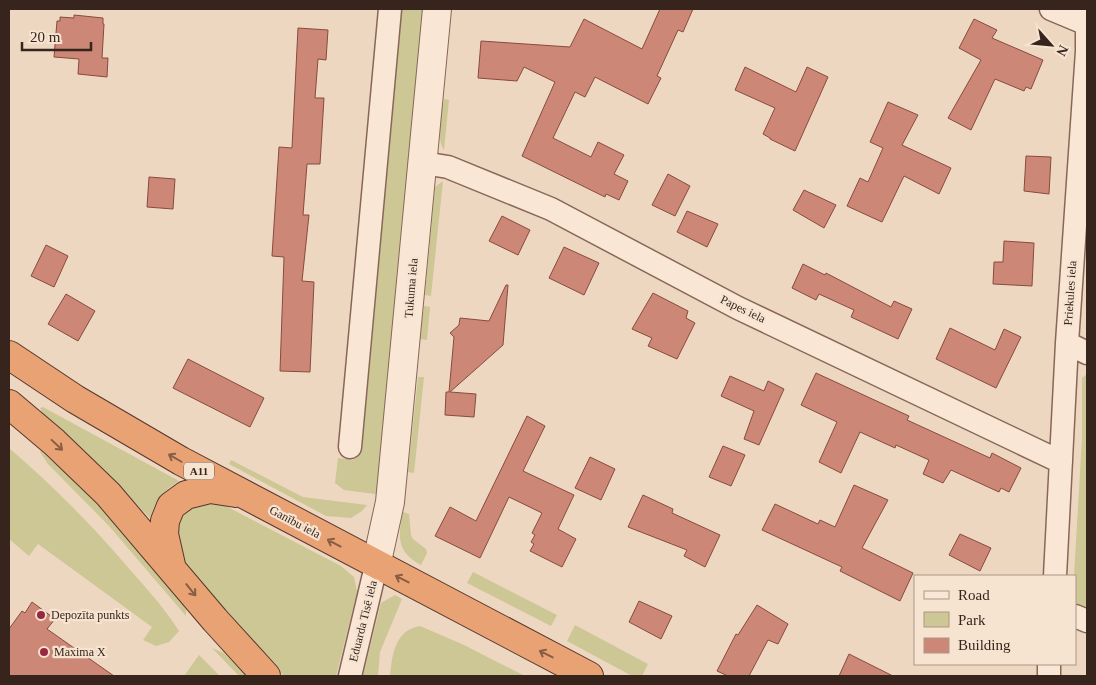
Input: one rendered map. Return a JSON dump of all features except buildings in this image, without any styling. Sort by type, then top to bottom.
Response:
[{"type":"highway","name":"Ganību iela","points":[[15,364],[180,461],[376,566],[590,676]]},
{"type":"highway","points":[[13,409],[54,442],[108,494],[215,620],[266,676]]},
{"type":"highway","points":[[171,566],[164,534],[165,521],[171,506],[186,495],[210,489],[242,494]]},
{"type":"street","points":[[350,447],[390,9]]},
{"type":"street","name":"Tukuma iela","points":[[376,566],[390,502],[437,9]]},
{"type":"street","points":[[1052,9],[1087,24]]},
{"type":"street","name":"Priekules iela","points":[[1054,575],[1067,343],[1087,52],[1087,10]]},
{"type":"street","name":"Papes iela","points":[[423,163],[448,167],[551,209],[738,308],[1061,462]]},
{"type":"street","points":[[1067,343],[1087,353]]},
{"type":"street","name":"Eduarda Tisē iela","points":[[350,676],[376,566]]},
{"type":"green space","points":[[402,9],[425,9],[379,492],[375,494],[344,490],[335,483],[338,458],[353,460],[362,452]]},
{"type":"green space","points":[[444,99],[449,100],[444,150],[441,145],[440,132]]},
{"type":"green space","points":[[443,181],[431,296],[425,295],[435,187]]},
{"type":"green space","points":[[424,306],[430,307],[427,340],[420,339]]},
{"type":"green space","points":[[1087,374],[1087,613],[1080,610],[1076,602],[1076,575],[1074,575],[1082,438],[1082,378]]},
{"type":"green space","points":[[418,377],[424,377],[414,473],[408,472]]},
{"type":"green space","points":[[43,407],[179,481],[160,497],[154,506],[150,518],[43,415],[40,408]]},
{"type":"green space","points":[[9,448],[70,504],[154,597],[179,631],[169,642],[156,646],[143,640],[152,627],[38,544],[29,556],[9,539]]},
{"type":"green space","points":[[41,451],[86,491],[145,556],[182,602],[186,610],[186,616],[109,526],[48,464]]},
{"type":"green space","points":[[231,460],[303,497],[367,505],[362,511],[351,518],[326,516],[229,464]]},
{"type":"green space","points":[[218,502],[341,566],[354,577],[357,592],[336,676],[284,676],[256,649],[182,560],[175,548],[179,515],[187,506]]},
{"type":"green space","points":[[403,512],[409,514],[413,539],[426,549],[427,553],[421,565],[407,555],[403,549],[400,529]]},
{"type":"green space","points":[[473,572],[557,615],[551,626],[467,583]]},
{"type":"green space","points":[[395,595],[402,599],[380,652],[378,676],[363,676],[381,603]]},
{"type":"green space","points":[[575,625],[648,664],[642,676],[632,676],[567,641]]},
{"type":"green space","points":[[420,626],[464,645],[525,676],[390,676],[394,652],[400,638],[412,628]]},
{"type":"green space","points":[[212,648],[224,653],[247,676],[239,676]]},
{"type":"green space","points":[[199,655],[220,676],[184,676]]},
{"type":"place","name":"Depozīta punkts","points":[[41,615]]},
{"type":"place","name":"Maxima X","points":[[44,652]]}]
